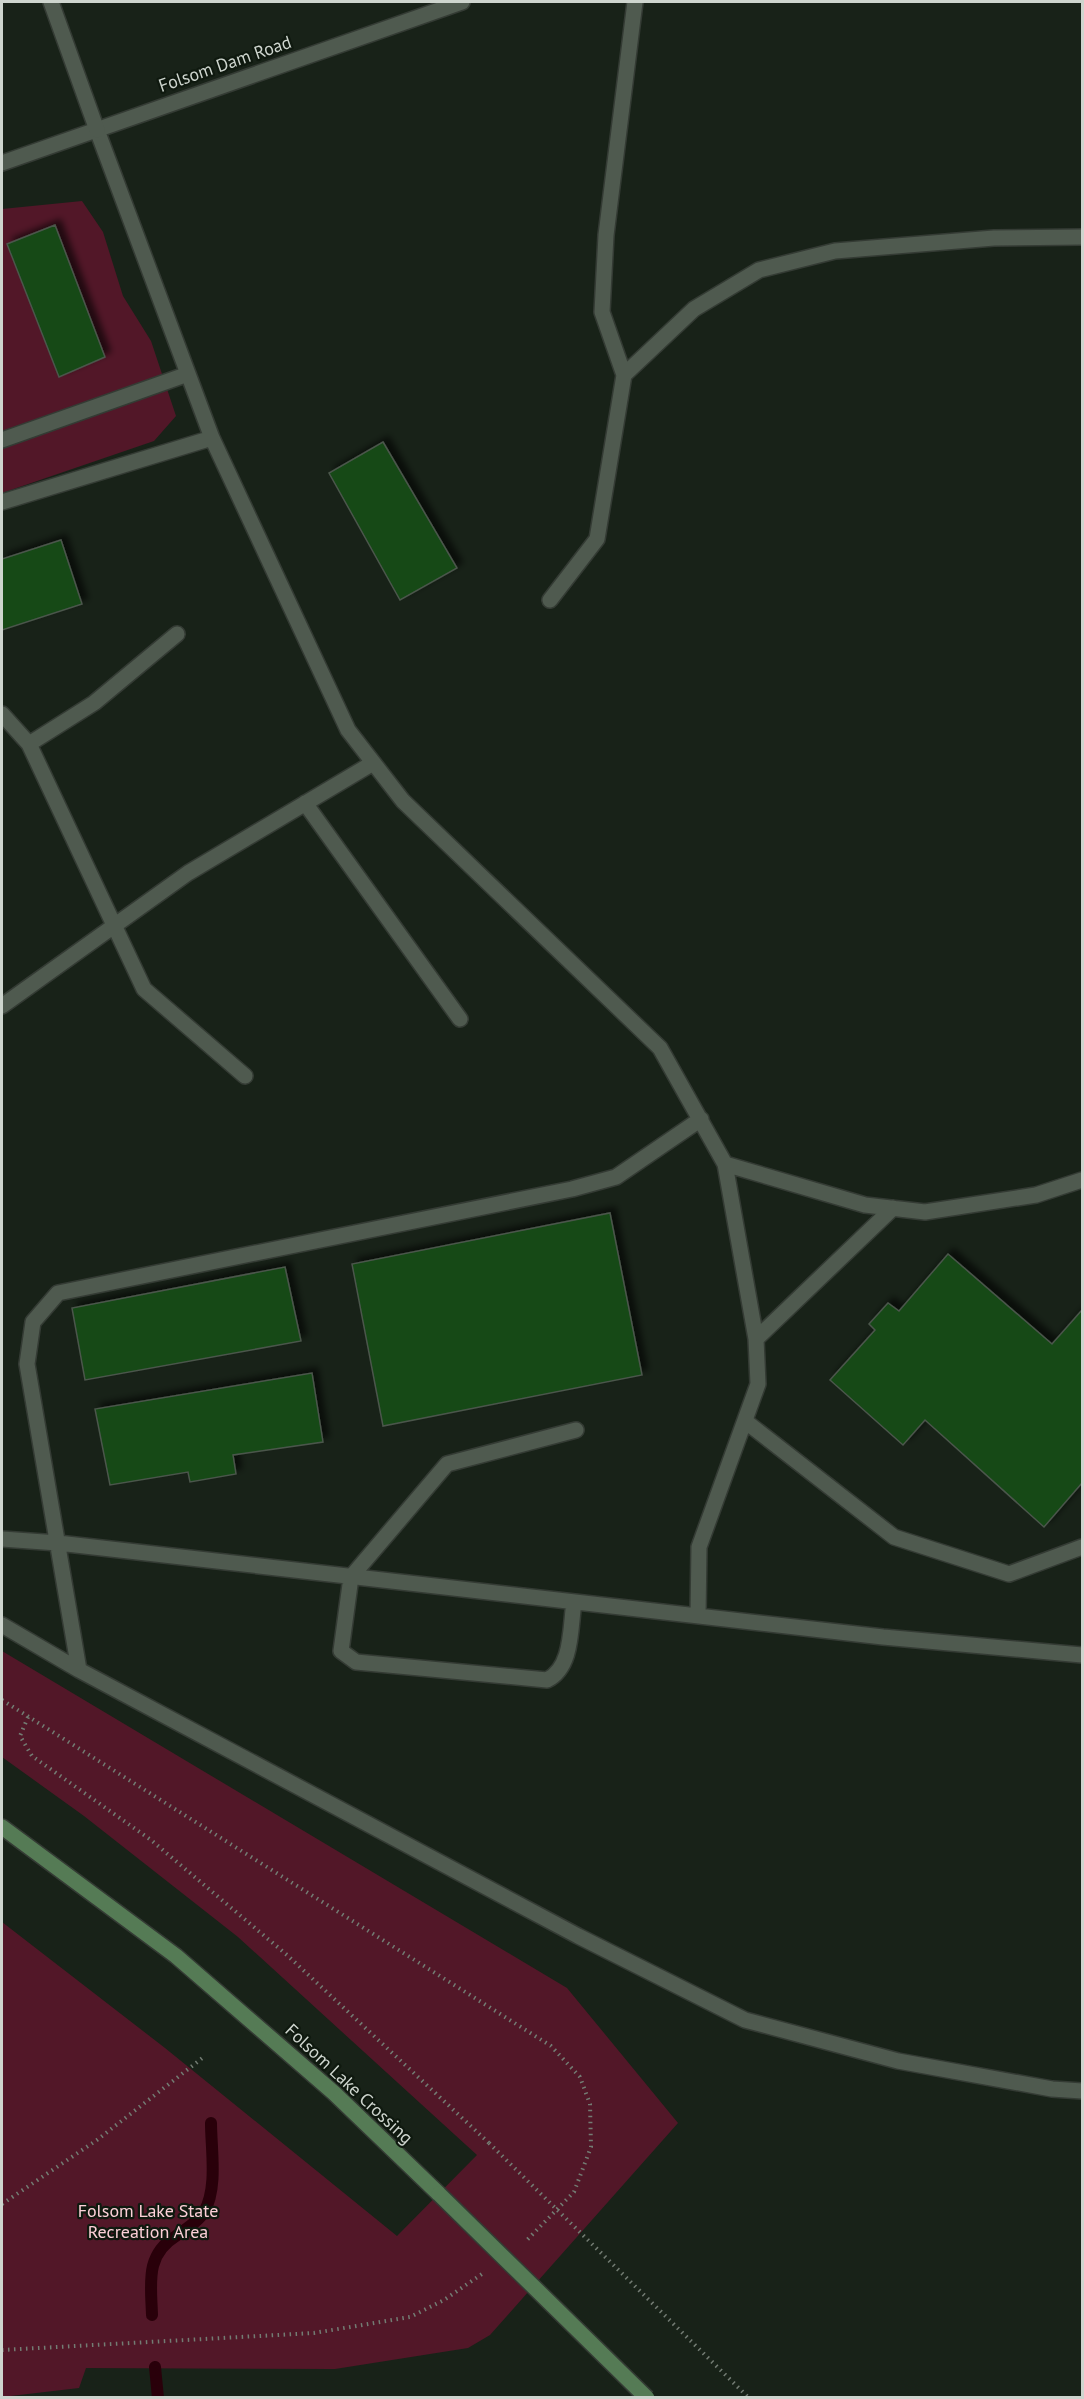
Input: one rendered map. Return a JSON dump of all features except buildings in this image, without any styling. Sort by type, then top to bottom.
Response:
[{"type":"main road","name":"Folsom Lake Crossing","points":[[2,1827],[176,1956],[334,2093],[647,2397]]},
{"type":"street","points":[[51,2],[212,438],[348,730],[403,801],[660,1048],[725,1164],[756,1338],[758,1384],[699,1547],[698,1616]]},
{"type":"street","name":"Folsom Dam Road","points":[[2,163],[462,2]]},
{"type":"street","points":[[549,600],[597,539],[624,375],[602,312],[606,235],[635,2]]},
{"type":"street","points":[[624,375],[694,309],[759,270],[835,250],[994,238],[1083,237]]},
{"type":"street","points":[[2,440],[188,374]]},
{"type":"street","points":[[2,502],[212,438]]},
{"type":"street","points":[[29,744],[94,703],[177,634]]},
{"type":"street","points":[[2,714],[29,744],[144,989],[245,1076]]},
{"type":"street","points":[[2,1006],[188,873],[373,763]]},
{"type":"street","points":[[305,803],[460,1019]]},
{"type":"street","points":[[79,1670],[27,1364],[33,1322],[58,1293],[572,1189],[616,1177],[700,1119]]},
{"type":"street","points":[[725,1164],[866,1205],[925,1212],[1036,1195],[1083,1180]]},
{"type":"street","points":[[756,1338],[893,1208]]},
{"type":"street","points":[[745,1421],[894,1537],[1009,1574],[1083,1547]]},
{"type":"street","points":[[574,1602],[565,1665],[558,1675],[547,1680],[356,1662],[341,1651],[351,1576],[447,1464],[576,1430]]},
{"type":"street","points":[[2,1539],[698,1616],[1083,1655]]},
{"type":"street","points":[[2,1625],[79,1670],[578,1936],[745,2020],[898,2061],[1052,2089],[1083,2091]]},
{"type":"path","points":[[2,1700],[28,1717],[20,1736],[32,1756],[152,1840],[278,1947],[489,2143],[749,2397]]},
{"type":"path","points":[[2,2204],[97,2140],[205,2056]]},
{"type":"green space","points":[[82,201],[103,232],[123,296],[151,341],[176,416],[154,441],[2,493],[2,209]]},
{"type":"green space","name":"Folsom Lake State Recreation Area","points":[[2,1651],[567,1988],[678,2123],[490,2335],[468,2348],[335,2369],[86,2368],[79,2388],[2,2397],[2,1922],[165,2048],[397,2236],[477,2155],[238,1937],[84,1816],[2,1757]]},
{"type":"waterway","points":[[152,2315],[152,2271],[159,2252],[199,2219],[208,2202],[212,2180],[211,2123]]},
{"type":"waterway","points":[[155,2367],[158,2398]]}]
